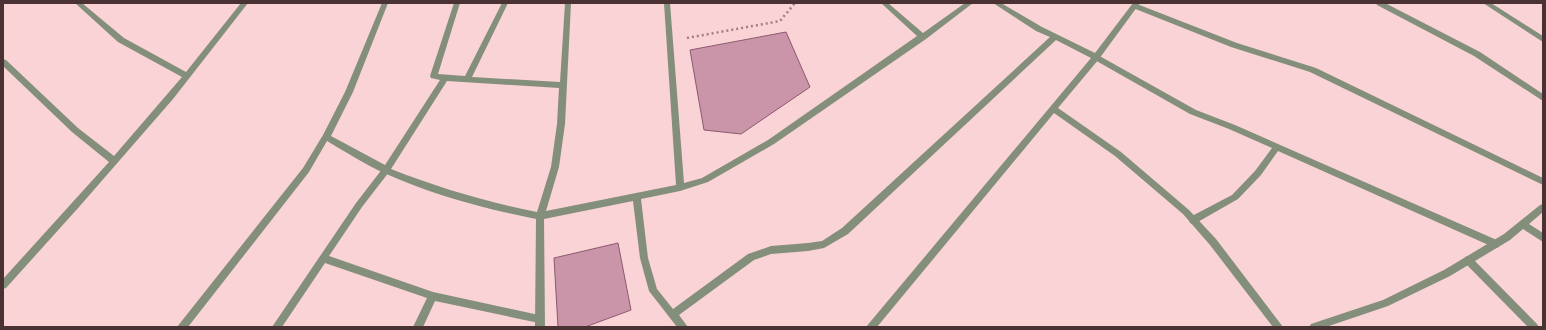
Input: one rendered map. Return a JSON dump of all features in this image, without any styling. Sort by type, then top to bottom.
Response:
[{"type":"street","points":[[78,3],[121,40],[187,76]]},
{"type":"street","points":[[3,285],[114,161],[187,76],[245,3]]},
{"type":"street","points":[[182,327],[306,170],[326,137],[349,92],[385,3]]},
{"type":"street","points":[[457,3],[434,76],[467,80],[563,85]]},
{"type":"street","points":[[467,80],[506,3]]},
{"type":"street","points":[[324,258],[433,296],[539,323],[540,216],[555,167],[561,124],[568,3]]},
{"type":"street","points":[[667,3],[680,188]]},
{"type":"street","points":[[884,3],[923,37]]},
{"type":"street","points":[[326,137],[386,170],[420,184],[498,208],[540,216],[637,197],[680,188],[705,180],[770,142],[970,3]]},
{"type":"street","points":[[996,3],[1193,112],[1232,127],[1496,244]]},
{"type":"street","points":[[1379,3],[1477,54],[1543,98]]},
{"type":"street","points":[[1486,3],[1543,39]]},
{"type":"street","points":[[871,327],[1096,57],[1136,5],[1234,45],[1313,70],[1543,182]]},
{"type":"street","points":[[672,315],[751,257],[771,250],[824,244],[845,231],[1055,37]]},
{"type":"street","points":[[3,62],[76,130],[114,161]]},
{"type":"street","points":[[277,327],[359,205],[386,170],[445,78]]},
{"type":"street","points":[[1054,108],[1118,154],[1160,188],[1193,220],[1213,242],[1278,327]]},
{"type":"street","points":[[1193,220],[1235,197],[1258,173],[1277,147]]},
{"type":"street","points":[[637,197],[644,258],[652,291],[682,327]]},
{"type":"street","points":[[1314,327],[1385,303],[1447,273],[1507,237],[1543,207]]},
{"type":"street","points":[[1522,224],[1543,238]]},
{"type":"street","points":[[1468,260],[1534,327]]},
{"type":"street","points":[[418,327],[433,296]]},
{"type":"path","points":[[670,42],[780,21],[795,3]]},
{"type":"building","points":[[786,32],[810,87],[741,134],[704,130],[690,50]]},
{"type":"building","points":[[618,243],[631,310],[585,327],[558,327],[554,258]]}]
